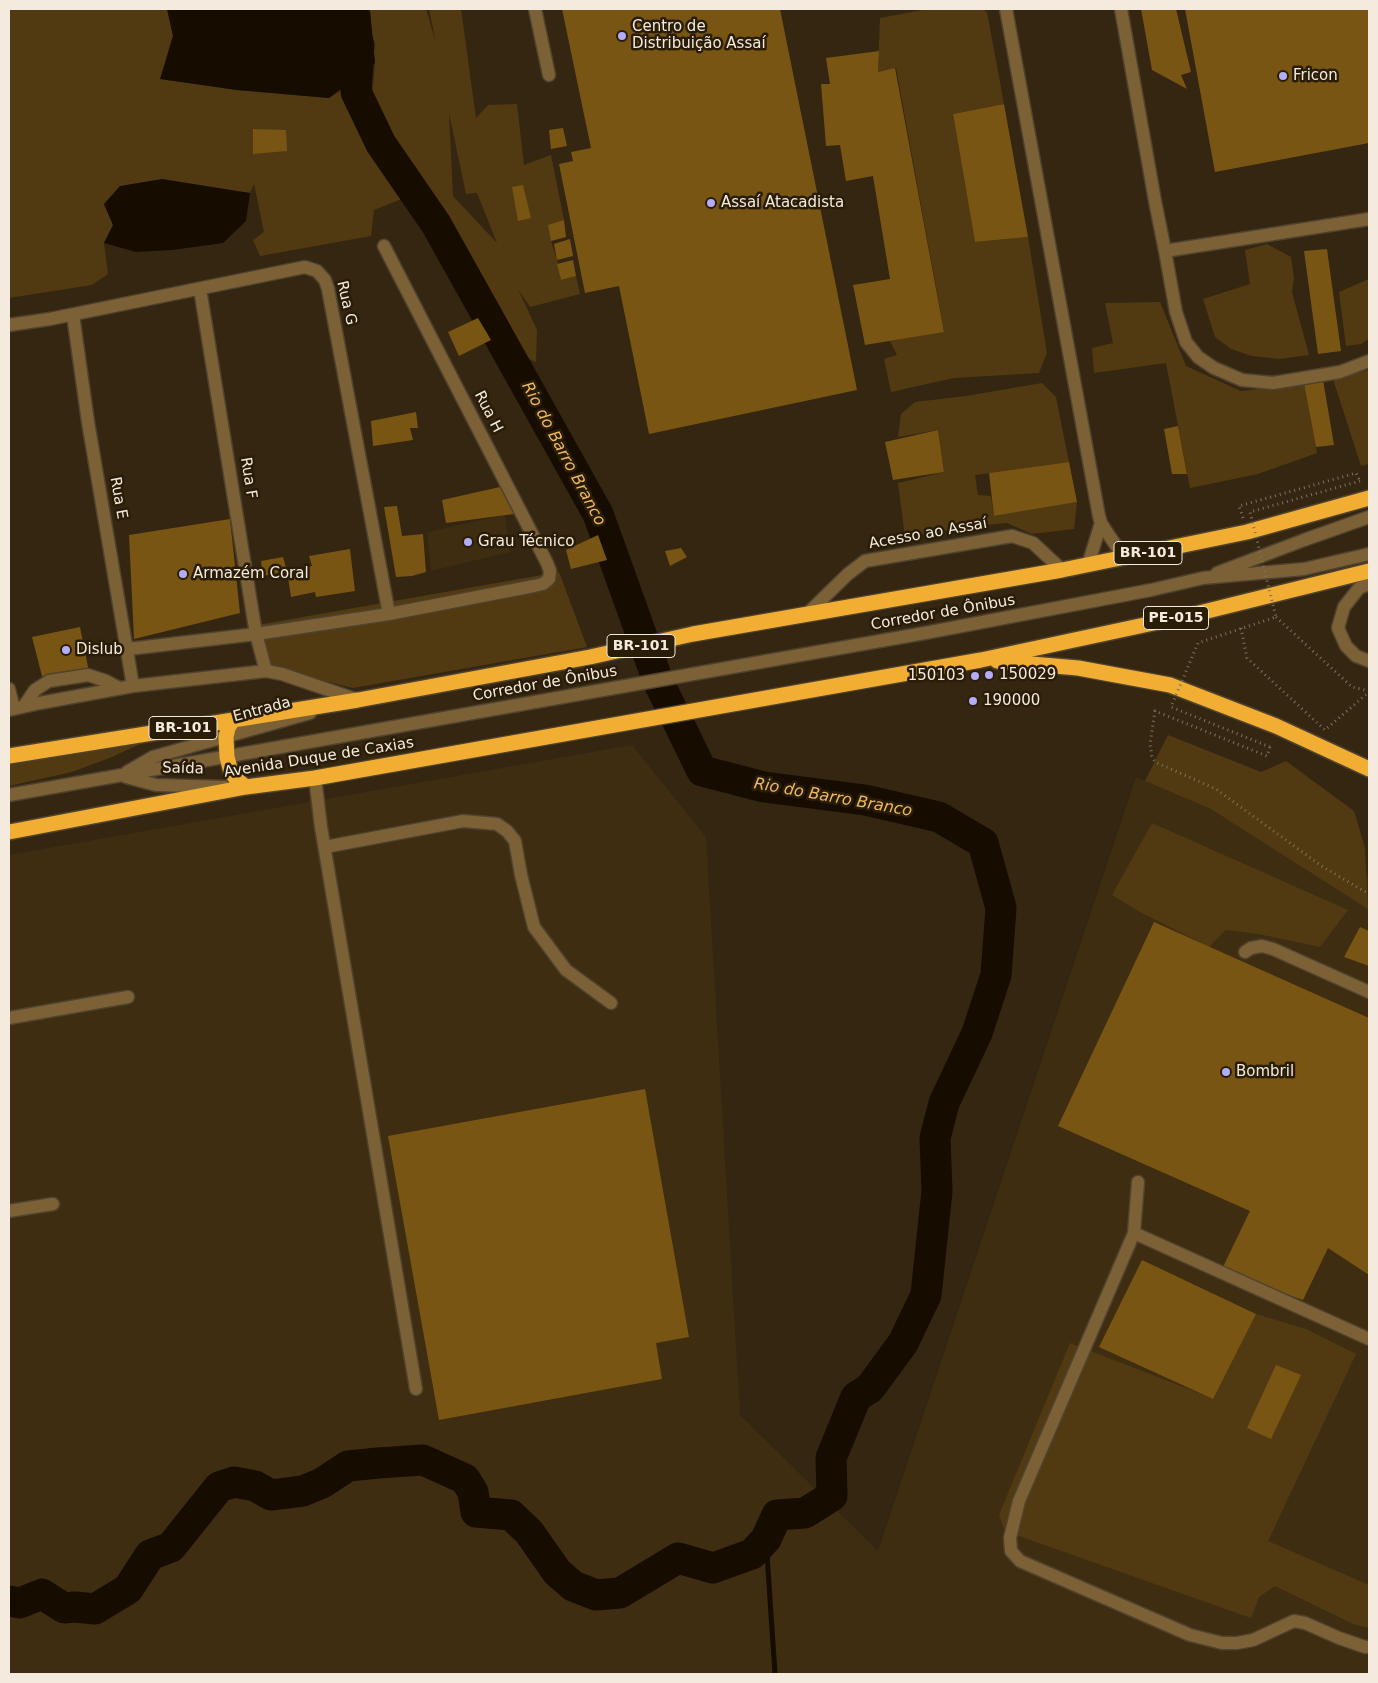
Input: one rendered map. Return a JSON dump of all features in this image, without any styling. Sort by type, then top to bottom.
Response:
[{"type":"highway","name":"BR-101","points":[[9,756],[358,700],[590,657],[693,634],[1062,570],[1247,532],[1369,498]]},
{"type":"highway","name":"PE-015","points":[[981,660],[1191,615],[1369,571]]},
{"type":"highway","name":"Avenida Duque de Caxias","points":[[9,832],[246,787],[315,778],[981,660]]},
{"type":"highway","points":[[981,660],[1078,668],[1170,685],[1276,726],[1369,770]]},
{"type":"highway","points":[[234,720],[228,728],[226,737],[227,757],[231,772],[246,787]]},
{"type":"street","points":[[535,9],[549,75]]},
{"type":"street","points":[[1006,9],[1102,523],[1124,558]]},
{"type":"street","points":[[1121,9],[1176,312],[1186,342],[1198,358],[1214,368],[1242,380],[1272,382],[1340,372],[1369,362]]},
{"type":"street","points":[[1165,251],[1369,219]]},
{"type":"street","name":"Rua H","points":[[384,246],[550,571],[549,579],[543,584],[389,614]]},
{"type":"street","name":"Rua G","points":[[9,325],[50,319],[305,267],[317,271],[325,280],[389,614]]},
{"type":"street","name":"Rua F","points":[[200,288],[256,634],[266,671]]},
{"type":"street","name":"Rua E","points":[[73,314],[88,422],[133,686]]},
{"type":"street","name":"Corredor de Ônibus","points":[[1204,578],[1369,517]]},
{"type":"street","points":[[1088,565],[1102,523]]},
{"type":"street","name":"Acesso ao Assaí","points":[[808,613],[848,574],[865,561],[1012,536],[1033,543],[1062,570]]},
{"type":"street","name":"Corredor de Ônibus","points":[[9,795],[906,637],[1204,578],[1304,569],[1369,554]]},
{"type":"street","points":[[1369,584],[1359,588],[1344,607],[1338,628],[1346,646],[1356,656],[1369,662]]},
{"type":"street","points":[[128,649],[256,634],[389,614]]},
{"type":"street","name":"BR-101","points":[[16,709],[119,688],[266,671],[282,674],[358,700]]},
{"type":"street","points":[[9,689],[16,709],[35,690],[49,681],[88,675],[106,680],[119,688]]},
{"type":"street","name":"Entrada","points":[[121,776],[153,757],[358,700]]},
{"type":"street","name":"Saída","points":[[121,776],[156,785],[246,787]]},
{"type":"street","points":[[315,778],[416,1389]]},
{"type":"street","points":[[325,847],[463,821],[497,824],[507,831],[514,841],[534,927],[566,970],[611,1003]]},
{"type":"street","points":[[1246,952],[1251,948],[1262,946],[1273,949],[1369,992]]},
{"type":"street","points":[[9,1018],[128,997]]},
{"type":"street","points":[[1138,1182],[1134,1232],[1019,1501],[1010,1538],[1011,1551],[1020,1562],[1190,1634],[1222,1643],[1253,1640],[1294,1621],[1305,1622],[1339,1638],[1365,1648],[1369,1647]]},
{"type":"street","points":[[9,1211],[53,1204]]},
{"type":"street","points":[[1134,1232],[1369,1339]]},
{"type":"path","points":[[1239,506],[1356,473],[1360,480],[1250,512],[1276,617],[1352,687],[1369,691]]},
{"type":"path","points":[[1276,617],[1198,643],[1171,707],[1270,747],[1267,756],[1155,711],[1150,744],[1152,756],[1155,762],[1216,789],[1323,867],[1369,894]]},
{"type":"path","points":[[1241,628],[1247,658],[1325,730],[1369,691]]},
{"type":"shaded area","points":[[9,9],[167,9],[173,36],[161,79],[237,90],[329,98],[357,80],[356,92],[407,197],[374,210],[371,236],[260,256],[253,240],[264,232],[254,184],[250,193],[224,190],[104,204],[113,225],[104,243],[108,274],[92,285],[9,298]]},
{"type":"shaded area","points":[[167,9],[367,9],[370,11],[375,63],[329,98],[237,90],[160,79],[173,36]]},
{"type":"shaded area","points":[[367,9],[426,9],[436,43],[429,9],[461,9],[476,118],[488,105],[517,104],[524,165],[551,155],[564,220],[551,241],[561,280],[576,276],[580,294],[530,307],[518,289],[537,330],[536,362],[517,353],[372,98],[375,63],[370,11]],"holes":[[[449,113],[466,194],[477,193],[497,243],[453,196]]]},
{"type":"shaded area","points":[[928,9],[983,9],[987,12],[1004,104],[953,114],[975,242],[1028,237],[1047,353],[1039,373],[954,378],[891,392],[884,359],[897,355],[890,341],[944,331],[896,68],[878,72],[880,18]]},
{"type":"shaded area","points":[[162,179],[250,193],[246,221],[223,243],[172,250],[136,252],[104,243],[113,225],[104,204],[120,186]]},
{"type":"shaded area","points":[[1267,244],[1291,257],[1294,278],[1292,292],[1309,355],[1279,359],[1252,356],[1231,349],[1215,337],[1203,299],[1250,284],[1245,250]]},
{"type":"shaded area","points":[[1369,279],[1369,339],[1361,344],[1346,346],[1339,292]]},
{"type":"shaded area","points":[[1160,302],[1186,366],[1241,391],[1304,384],[1317,453],[1258,474],[1190,488],[1166,363],[1094,373],[1092,348],[1113,343],[1105,303]]},
{"type":"shaded area","points":[[1369,370],[1369,464],[1361,466],[1333,379]]},
{"type":"shaded area","points":[[1042,383],[1056,397],[1069,462],[975,475],[978,495],[991,496],[994,516],[1077,502],[1074,529],[1032,534],[1007,523],[973,526],[905,537],[898,483],[944,472],[938,430],[898,437],[901,414],[915,402],[966,396]]},
{"type":"shaded area","name":"Grau Técnico","points":[[505,515],[510,552],[431,571],[427,532]]},
{"type":"shaded area","points":[[559,572],[587,647],[353,688],[279,670],[266,669],[257,625]]},
{"type":"shaded area","points":[[1168,735],[1261,772],[1286,761],[1354,811],[1365,848],[1368,909],[1211,809],[1145,781]]},
{"type":"shaded area","points":[[151,739],[112,757],[72,772],[9,786],[9,762]]},
{"type":"shaded area","points":[[632,745],[706,837],[740,1415],[878,1551],[1136,777],[1369,876],[1369,1674],[9,1674],[9,855]]},
{"type":"shaded area","points":[[1152,823],[1348,910],[1320,947],[1258,934],[1226,930],[1209,947],[1140,912],[1112,895]]},
{"type":"shaded area","points":[[1256,1314],[1306,1329],[1356,1354],[1268,1541],[1369,1585],[1369,1628],[1353,1624],[1275,1586],[1259,1597],[1251,1618],[1005,1531],[999,1515],[1070,1343],[1212,1398]]},
{"type":"building","points":[[562,9],[780,9],[857,390],[649,434],[619,286],[585,293],[559,164],[573,161],[571,152],[591,148]]},
{"type":"building","points":[[1141,9],[1176,9],[1191,72],[1181,75],[1187,89],[1152,70]]},
{"type":"building","name":"Fricon","points":[[1185,9],[1369,9],[1369,143],[1215,172]]},
{"type":"building","points":[[879,51],[878,72],[895,68],[944,332],[865,345],[853,285],[890,279],[873,176],[846,181],[840,145],[826,146],[821,84],[830,84],[826,58]]},
{"type":"building","points":[[1004,104],[1028,237],[975,242],[953,114]]},
{"type":"building","points":[[563,128],[567,146],[551,149],[549,130]]},
{"type":"building","points":[[253,129],[286,130],[287,151],[253,154]]},
{"type":"building","points":[[523,185],[531,218],[518,221],[512,187]]},
{"type":"building","points":[[564,220],[566,237],[551,241],[548,225]]},
{"type":"building","points":[[570,239],[573,256],[557,260],[554,244]]},
{"type":"building","points":[[1327,249],[1341,351],[1318,354],[1304,251]]},
{"type":"building","points":[[573,260],[576,276],[561,280],[557,264]]},
{"type":"building","points":[[478,318],[491,340],[459,356],[448,332]]},
{"type":"building","points":[[1323,380],[1334,445],[1316,447],[1304,384]]},
{"type":"building","points":[[416,412],[418,428],[410,428],[413,440],[373,446],[371,421]]},
{"type":"building","points":[[1178,426],[1187,474],[1172,474],[1164,429]]},
{"type":"building","points":[[938,430],[944,472],[893,480],[885,442]]},
{"type":"building","points":[[1069,462],[1077,502],[994,516],[989,473]]},
{"type":"building","points":[[500,487],[514,514],[446,523],[442,500]]},
{"type":"building","points":[[397,506],[402,536],[423,534],[426,572],[412,576],[396,577],[384,507]]},
{"type":"building","name":"Armazém Coral","points":[[230,519],[240,613],[134,639],[129,535]]},
{"type":"building","points":[[598,535],[607,560],[571,569],[566,550]]},
{"type":"building","points":[[681,548],[687,557],[670,566],[665,551]]},
{"type":"building","points":[[350,549],[355,591],[316,597],[315,592],[291,597],[287,571],[312,566],[309,556]]},
{"type":"building","points":[[283,557],[287,571],[263,576],[261,561]]},
{"type":"building","points":[[80,627],[89,672],[43,680],[32,637]]},
{"type":"building","name":"Bombril","points":[[1154,922],[1369,1018],[1369,1275],[1328,1248],[1303,1300],[1221,1271],[1250,1211],[1058,1126]]},
{"type":"building","points":[[1360,927],[1369,931],[1369,966],[1344,957]]},
{"type":"building","points":[[645,1089],[689,1337],[656,1343],[662,1379],[439,1420],[388,1136]]},
{"type":"building","points":[[1142,1260],[1256,1314],[1213,1399],[1099,1347]]},
{"type":"building","points":[[1276,1365],[1301,1375],[1271,1439],[1247,1428]]},
{"type":"waterway","name":"Rio do Barro Branco","points":[[9,1601],[20,1603],[42,1594],[64,1608],[95,1609],[128,1589],[150,1555],[171,1547],[219,1487],[234,1482],[255,1486],[271,1495],[303,1491],[322,1483],[348,1466],[423,1460],[465,1479],[473,1492],[476,1512],[511,1515],[529,1532],[557,1572],[573,1586],[596,1595],[620,1593],[678,1558],[713,1568],[752,1554],[766,1539],[777,1515],[805,1513],[832,1496],[831,1458],[856,1397],[870,1388],[903,1343],[926,1295],[937,1191],[935,1138],[944,1103],[977,1033],[996,975],[1001,908],[983,843],[939,817],[865,800],[764,787],[702,771],[658,681],[598,514],[436,224],[381,144],[356,92],[359,45],[346,9]]},
{"type":"waterway","points":[[766,1539],[775,1674]]},
{"type":"place","name":"Centro de Distribuição Assaí","points":[[622,36]]},
{"type":"place","name":"Fricon","points":[[1283,76]]},
{"type":"place","name":"Assaí Atacadista","points":[[711,203]]},
{"type":"place","name":"Grau Técnico","points":[[468,542]]},
{"type":"place","name":"Armazém Coral","points":[[183,574]]},
{"type":"place","name":"Dislub","points":[[66,650]]},
{"type":"place","name":"150029","points":[[989,675]]},
{"type":"place","name":"150103","points":[[975,676]]},
{"type":"place","name":"190000","points":[[973,701]]},
{"type":"place","name":"Bombril","points":[[1226,1072]]}]
